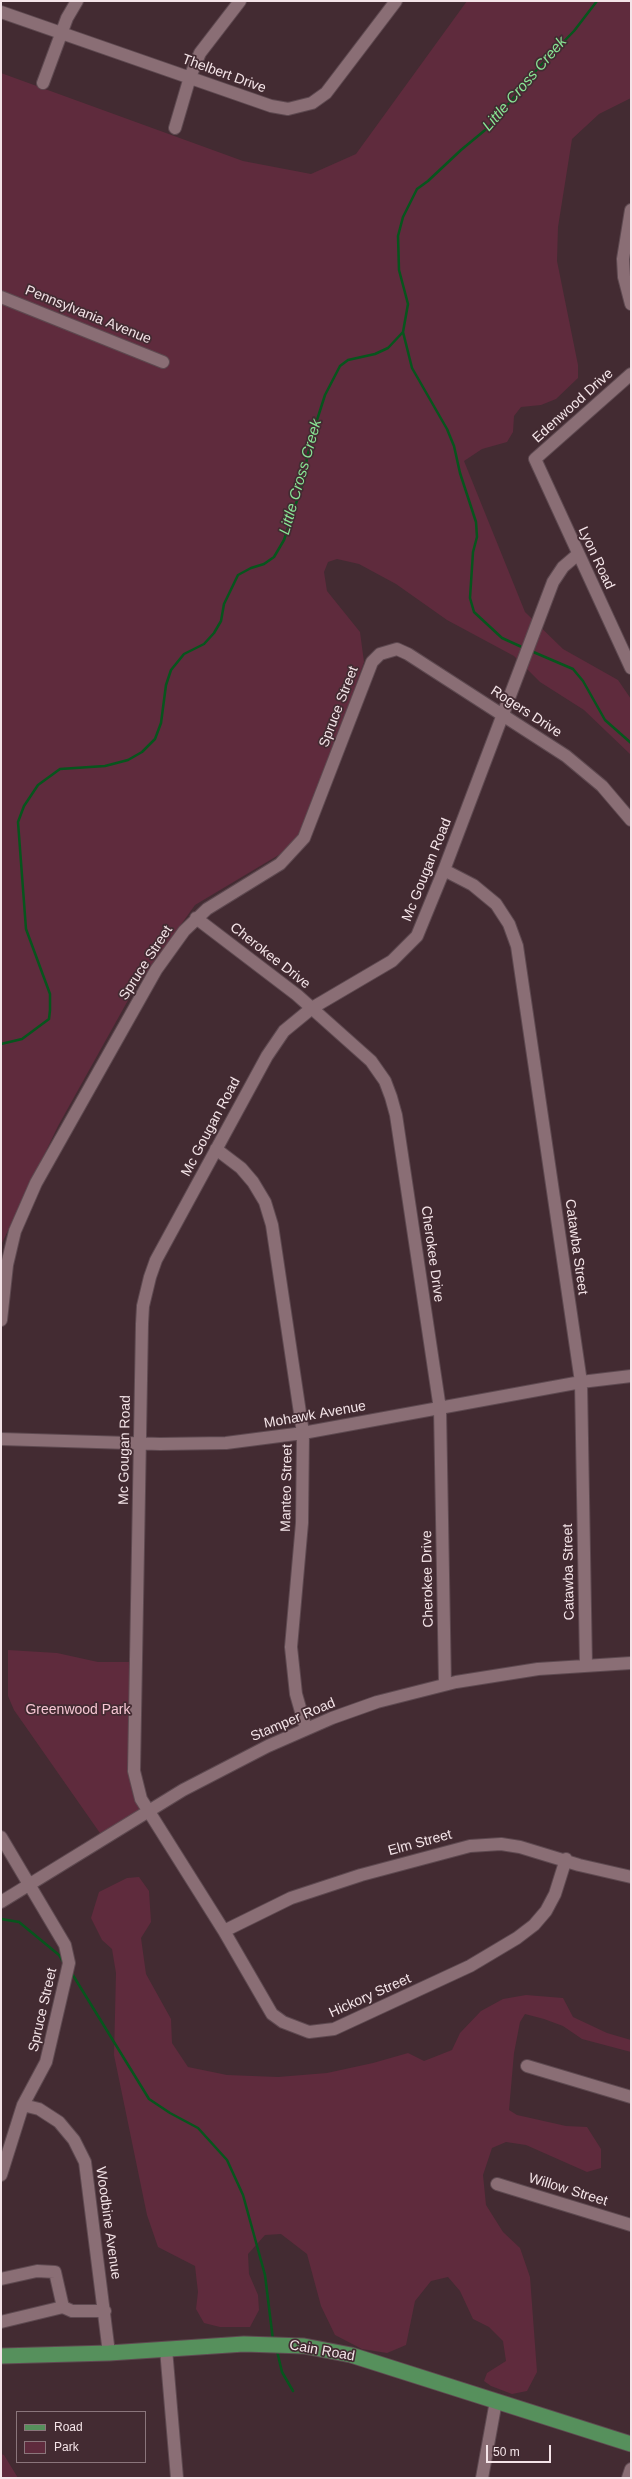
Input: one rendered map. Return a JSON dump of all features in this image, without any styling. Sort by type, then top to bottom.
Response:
[{"type":"main road","name":"Cain Road","points":[[1,2356],[109,2353],[280,2344],[328,2350],[351,2355],[631,2444]]},
{"type":"street","points":[[44,83],[67,18],[77,1]]},
{"type":"street","points":[[176,128],[190,77],[206,43],[240,1]]},
{"type":"street","name":"Thelbert Drive","points":[[1,12],[276,108],[294,108],[306,106],[322,97],[330,89],[396,1]]},
{"type":"street","points":[[631,210],[623,259],[624,277],[631,304]]},
{"type":"street","name":"Pennsylvania Avenue","points":[[1,297],[163,362]]},
{"type":"street","name":"Edenwood Drive","points":[[535,460],[631,374]]},
{"type":"street","name":"Lyon Road","points":[[535,460],[577,555],[631,668]]},
{"type":"street","name":"Mc Gougan Road","points":[[148,1811],[139,1794],[134,1771],[143,1306],[150,1277],[156,1260],[216,1149],[273,1046],[284,1031],[312,1008],[392,961],[410,945],[423,925],[553,582],[563,567],[577,555]]},
{"type":"street","name":"Rogers Drive","points":[[391,650],[397,649],[408,654],[503,715],[584,770],[602,786],[631,820]]},
{"type":"street","name":"Spruce Street","points":[[1,1320],[10,1248],[14,1231],[36,1184],[156,970],[169,950],[196,918],[221,898],[280,864],[298,847],[310,827],[372,662],[380,654],[391,650]]},
{"type":"street","name":"Catawba Street","points":[[444,870],[473,885],[487,896],[503,914],[516,941],[581,1382],[586,1664]]},
{"type":"street","name":"Cherokee Drive","points":[[196,918],[312,1008],[371,1061],[384,1081],[391,1098],[397,1122],[440,1408],[445,1684]]},
{"type":"street","name":"Manteo Street","points":[[216,1149],[241,1168],[253,1182],[269,1214],[303,1433],[302,1523],[291,1647],[296,1694],[306,1729]]},
{"type":"street","name":"Mohawk Avenue","points":[[1,1439],[218,1444],[303,1433],[581,1382],[631,1376]]},
{"type":"street","name":"Stamper Road","points":[[1,1902],[148,1811],[230,1764],[306,1729],[377,1702],[445,1684],[504,1673],[586,1664],[631,1663]]},
{"type":"street","name":"Hickory Street","points":[[148,1811],[224,1931],[272,2014],[283,2022],[310,2032],[334,2029],[470,1966],[517,1938],[534,1925],[546,1911],[555,1894],[566,1860]]},
{"type":"street","name":"Spruce Street","points":[[1,1837],[65,1944],[69,1963],[46,2062],[23,2105],[1,2175]]},
{"type":"street","name":"Elm Street","points":[[224,1931],[291,1898],[361,1874],[456,1849],[501,1844],[543,1852],[617,1875],[631,1877]]},
{"type":"street","points":[[527,2066],[631,2097]]},
{"type":"street","name":"Woodbine Avenue","points":[[23,2105],[39,2109],[59,2122],[74,2140],[85,2162],[105,2311],[109,2353]]},
{"type":"street","name":"Willow Street","points":[[497,2184],[631,2224]]},
{"type":"street","points":[[1,2279],[37,2271],[55,2272],[63,2307]]},
{"type":"street","points":[[1,2322],[63,2307],[72,2311],[105,2311]]},
{"type":"street","points":[[166,2349],[178,2478]]},
{"type":"street","points":[[482,2478],[496,2401]]},
{"type":"street","points":[[628,2478],[631,2469]]},
{"type":"green space","points":[[467,1],[631,1],[631,98],[599,114],[572,139],[558,227],[557,261],[578,365],[578,378],[556,399],[541,405],[521,407],[514,416],[513,432],[507,442],[482,449],[464,461],[525,612],[563,649],[618,680],[631,699],[631,755],[584,710],[540,682],[514,656],[447,620],[396,584],[359,564],[337,559],[328,562],[324,572],[327,591],[360,632],[364,662],[308,823],[287,850],[195,905],[132,993],[58,1126],[1,1245],[1,73],[243,161],[311,174],[356,154]]},
{"type":"green space","name":"Greenwood Park","points":[[8,1650],[57,1653],[98,1662],[130,1662],[133,1790],[141,1810],[102,1836],[14,1710],[8,1696]]},
{"type":"green space","points":[[139,1877],[149,1891],[151,1922],[141,1938],[146,1974],[171,2019],[172,2043],[188,2067],[227,2075],[278,2077],[327,2073],[373,2063],[408,2053],[424,2061],[452,2050],[460,2033],[481,2011],[503,1999],[526,1995],[563,1998],[573,2017],[607,2033],[631,2040],[631,2052],[582,2039],[563,2026],[544,2019],[525,2014],[520,2022],[514,2053],[509,2110],[517,2115],[566,2126],[587,2127],[601,2149],[601,2168],[587,2172],[526,2145],[506,2142],[492,2148],[483,2175],[486,2205],[503,2232],[520,2248],[530,2277],[537,2372],[527,2391],[512,2394],[491,2386],[484,2381],[487,2373],[506,2361],[503,2341],[489,2327],[473,2319],[460,2291],[448,2277],[431,2281],[415,2301],[406,2345],[387,2353],[362,2349],[335,2335],[321,2306],[307,2254],[281,2234],[265,2235],[248,2254],[249,2274],[258,2295],[259,2310],[250,2327],[220,2327],[204,2323],[196,2309],[198,2292],[195,2266],[158,2247],[147,2215],[114,2055],[116,1973],[112,1949],[102,1940],[91,1918],[99,1892],[127,1878]]},
{"type":"green space","points":[[1,2454],[4,2455],[18,2478],[1,2478]]},
{"type":"waterway","name":"Little Cross Creek","points":[[1,1044],[22,1039],[49,1019],[50,1010],[50,994],[26,929],[18,822],[24,806],[38,785],[60,769],[105,766],[128,760],[142,752],[155,739],[161,723],[166,685],[171,670],[184,654],[204,644],[214,633],[221,621],[224,604],[238,575],[251,568],[264,564],[274,557],[284,540],[305,476],[307,457],[325,395],[340,366],[348,360],[375,354],[388,348],[403,332],[408,304],[399,270],[398,236],[403,217],[417,189],[490,126],[539,67],[574,31],[597,1]]},
{"type":"waterway","points":[[403,332],[412,368],[447,429],[454,446],[460,473],[476,522],[477,537],[473,552],[470,598],[474,612],[502,638],[524,648]]},
{"type":"waterway","points":[[531,651],[573,669],[583,681],[605,720],[631,743]]},
{"type":"waterway","points":[[1,1919],[19,1922],[59,1955],[63,1962]]},
{"type":"waterway","points":[[71,1972],[149,2099],[170,2113],[198,2128],[227,2160],[243,2195],[265,2275],[273,2340]]},
{"type":"waterway","points":[[277,2351],[282,2372],[293,2391]]}]
